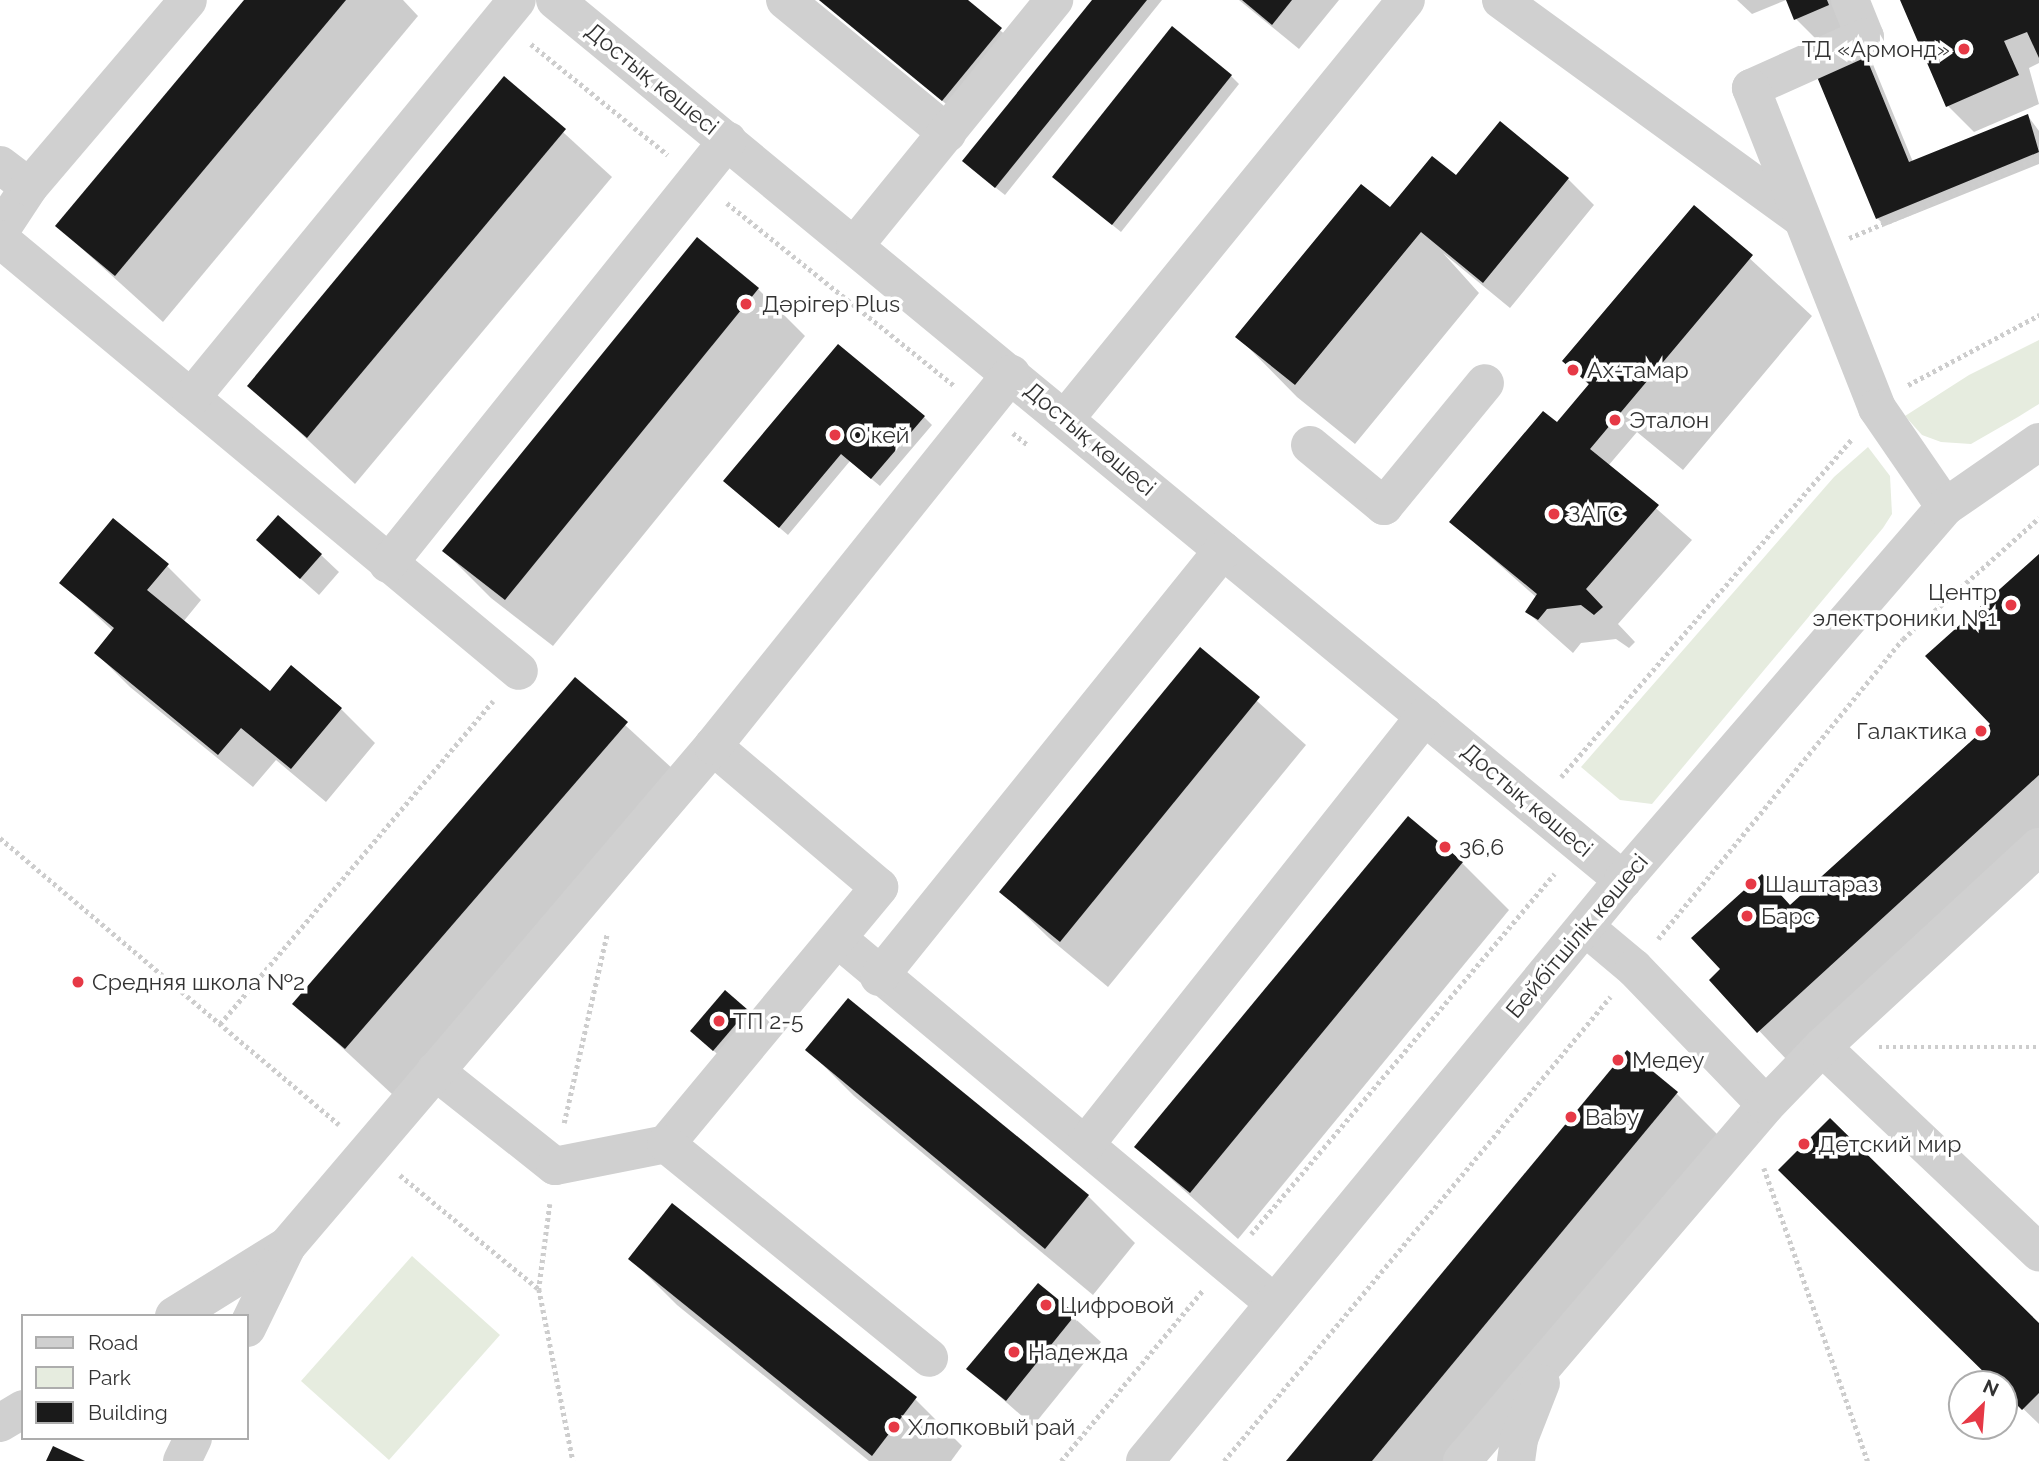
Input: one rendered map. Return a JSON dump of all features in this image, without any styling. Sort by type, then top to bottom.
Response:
[{"type":"street","points":[[0,231],[15,176],[188,0]]},
{"type":"street","points":[[191,398],[517,0]]},
{"type":"street","name":"Достық көшесі","points":[[555,0],[1623,880]]},
{"type":"street","points":[[785,0],[947,133]]},
{"type":"street","points":[[1065,419],[1406,0]]},
{"type":"street","points":[[1501,0],[1809,235]]},
{"type":"street","points":[[1850,0],[1865,37],[1751,88],[1877,408],[1945,507]]},
{"type":"street","points":[[855,245],[947,133],[1037,6]]},
{"type":"street","points":[[388,564],[728,140]]},
{"type":"street","points":[[0,239],[519,671]]},
{"type":"street","points":[[248,1326],[287,1246],[713,746],[1011,374]]},
{"type":"street","points":[[1310,445],[1384,506],[1485,383]]},
{"type":"street","name":"Бейбітшілік көшесі","points":[[1145,1461],[1623,880],[1945,507],[2039,442]]},
{"type":"street","points":[[879,977],[1223,550]]},
{"type":"street","points":[[1086,1145],[1425,716]]},
{"type":"street","points":[[435,1071],[555,1166],[666,1144],[879,887],[713,746]]},
{"type":"street","points":[[1462,1461],[1758,1116],[1822,1048],[2039,847]]},
{"type":"street","points":[[1585,927],[1634,968],[1758,1116]]},
{"type":"street","points":[[838,939],[879,977],[1086,1145],[1274,1303]]},
{"type":"street","points":[[1822,1048],[2039,1252]]},
{"type":"street","points":[[666,1144],[929,1358]]},
{"type":"street","points":[[177,1314],[287,1246]]},
{"type":"street","points":[[1516,1461],[1532,1401],[1557,1350]]},
{"type":"street","points":[[0,1423],[21,1410]]},
{"type":"street","points":[[182,1461],[192,1440]]},
{"type":"path","points":[[1809,235],[2039,158]]},
{"type":"path","points":[[1535,808],[1877,408],[1966,351],[2039,315]]},
{"type":"path","points":[[220,1024],[519,671]]},
{"type":"path","points":[[0,838],[538,1289]]},
{"type":"path","points":[[1061,1461],[1559,867]]},
{"type":"path","points":[[1822,1048],[2039,1047]]},
{"type":"path","points":[[1758,1116],[1868,1461]]},
{"type":"green space","points":[[2039,340],[2039,404],[1971,444],[1941,442],[1922,435],[1905,416],[1969,375]]},
{"type":"green space","points":[[1868,447],[1890,476],[1892,514],[1883,528],[1652,804],[1620,800],[1581,767],[1834,477]]},
{"type":"green space","points":[[412,1256],[500,1335],[389,1460],[301,1381]]},
{"type":"building","points":[[244,0],[346,0],[115,276],[55,226]]},
{"type":"building","points":[[819,0],[968,0],[1002,28],[942,101]]},
{"type":"building","points":[[1092,0],[1147,0],[995,188],[962,161]]},
{"type":"building","points":[[1242,0],[1292,0],[1272,25]]},
{"type":"building","points":[[1786,0],[1827,0],[1829,5],[1794,20]]},
{"type":"building","name":"ТД «Армонд»","points":[[1900,0],[2039,0],[2039,58],[2027,32],[2004,41],[2019,75],[1946,107]]},
{"type":"building","points":[[1172,26],[1232,75],[1112,225],[1052,177]]},
{"type":"building","points":[[1864,52],[1909,162],[2028,114],[2039,152],[1876,219],[1815,72]]},
{"type":"building","points":[[504,76],[566,129],[307,438],[247,386]]},
{"type":"building","points":[[1500,121],[1569,178],[1483,283],[1421,232],[1295,385],[1235,337],[1361,184],[1390,207],[1432,156],[1456,175]]},
{"type":"building","points":[[1694,205],[1753,255],[1590,449],[1659,505],[1586,589],[1603,607],[1594,615],[1581,605],[1547,609],[1538,620],[1525,612],[1537,594],[1449,522],[1543,411],[1557,422],[1589,384],[1562,361]]},
{"type":"building","points":[[697,237],[759,288],[505,600],[442,551]]},
{"type":"building","name":"О'кей","points":[[838,344],[925,416],[871,479],[841,454],[779,528],[723,481]]},
{"type":"building","points":[[278,515],[322,554],[300,579],[256,540]]},
{"type":"building","points":[[113,518],[169,564],[147,590],[270,691],[291,665],[342,708],[291,769],[241,728],[218,755],[94,653],[114,628],[59,583]]},
{"type":"building","points":[[2039,554],[2039,775],[1757,1033],[1709,980],[1720,969],[1691,938],[1762,874],[1790,905],[1990,724],[1925,656]]},
{"type":"building","points":[[1200,647],[1260,697],[1060,942],[999,892]]},
{"type":"building","points":[[575,677],[628,722],[345,1049],[292,1004]]},
{"type":"building","points":[[1408,816],[1463,862],[1190,1193],[1134,1147]]},
{"type":"building","name":"ТП 2-5","points":[[725,990],[748,1010],[713,1051],[690,1031]]},
{"type":"building","points":[[848,998],[1089,1195],[1045,1249],[805,1050]]},
{"type":"building","points":[[1627,1050],[1678,1092],[1372,1461],[1286,1461]]},
{"type":"building","points":[[1830,1118],[2039,1323],[2039,1393],[2022,1410],[2018,1406],[2018,1370],[1982,1370],[1778,1170]]},
{"type":"building","points":[[672,1203],[917,1397],[872,1456],[628,1259]]},
{"type":"building","name":"Надежда","points":[[1038,1283],[1076,1314],[1006,1401],[966,1369]]},
{"type":"building","points":[[53,1446],[85,1461],[46,1461]]},
{"type":"place","name":"ТД «Армонд»","points":[[1964,49]]},
{"type":"place","name":"Дәрігер Plus","points":[[746,304]]},
{"type":"place","name":"Ах-тамар","points":[[1573,370]]},
{"type":"place","name":"Эталон","points":[[1615,420]]},
{"type":"place","name":"О'кей","points":[[835,435]]},
{"type":"place","name":"ЗАГС","points":[[1554,514]]},
{"type":"place","name":"Центр электроники №1","points":[[2011,605]]},
{"type":"place","name":"Галактика","points":[[1981,731]]},
{"type":"place","name":"36,6","points":[[1445,847]]},
{"type":"place","name":"Шаштараз","points":[[1751,884]]},
{"type":"place","name":"Барс","points":[[1747,916]]},
{"type":"place","name":"Средняя школа №2","points":[[78,982]]},
{"type":"place","name":"ТП 2-5","points":[[719,1021]]},
{"type":"place","name":"Медеу","points":[[1618,1060]]},
{"type":"place","name":"Baby","points":[[1571,1117]]},
{"type":"place","name":"Детский мир","points":[[1804,1144]]},
{"type":"place","name":"Цифровой","points":[[1046,1305]]},
{"type":"place","name":"Надежда","points":[[1014,1352]]},
{"type":"place","name":"Хлопковый рай","points":[[894,1427]]}]
